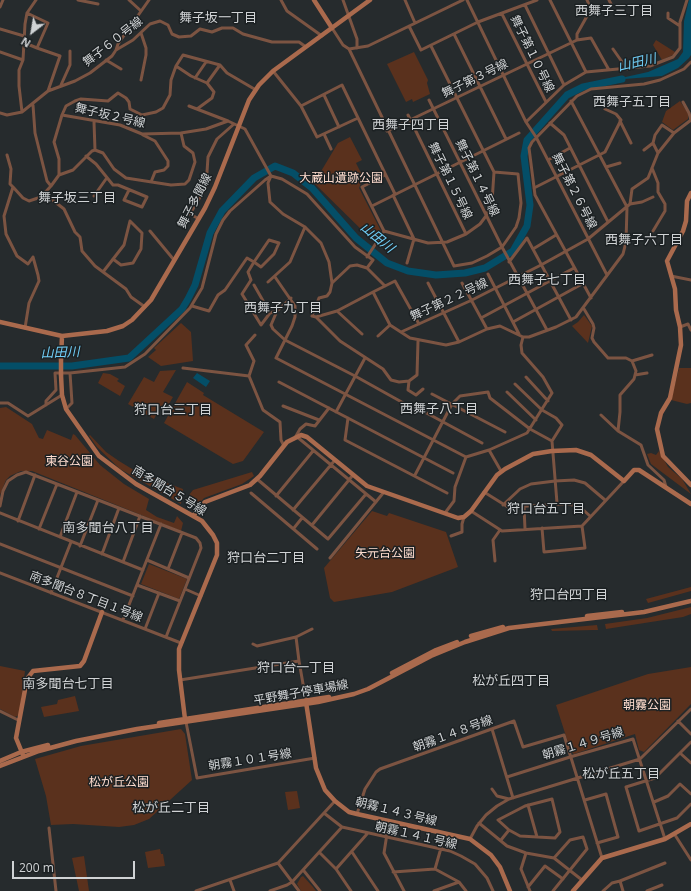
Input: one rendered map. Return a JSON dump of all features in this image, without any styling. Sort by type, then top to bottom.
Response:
[{"type":"street","points":[[0,7],[3,0]]},
{"type":"street","points":[[0,113],[7,115],[22,112],[19,70],[23,60],[27,14],[36,0]]},
{"type":"street","points":[[78,0],[98,4]]},
{"type":"street","points":[[129,0],[141,11]]},
{"type":"street","points":[[116,50],[118,44],[149,0]]},
{"type":"street","points":[[281,0],[287,11],[322,36]]},
{"type":"street","points":[[314,0],[343,45],[349,49],[387,132],[454,266],[472,263],[502,247],[516,227],[521,203],[518,174],[494,172]]},
{"type":"street","points":[[344,0],[357,39],[357,48]]},
{"type":"street","name":"舞子多聞線","points":[[0,322],[62,336],[117,328],[132,320],[146,307],[199,219],[216,187],[236,125],[256,90],[273,71],[370,0]]},
{"type":"street","points":[[405,0],[415,23]]},
{"type":"street","points":[[349,49],[368,46],[463,0]]},
{"type":"street","name":"舞子第２６号線","points":[[467,0],[526,122],[536,137],[607,275]]},
{"type":"street","points":[[409,26],[421,50],[478,22],[537,0]]},
{"type":"street","points":[[550,0],[586,72]]},
{"type":"street","points":[[587,0],[592,9],[577,34],[577,40],[590,38],[609,70]]},
{"type":"street","points":[[526,122],[564,85],[586,72],[650,66],[673,56],[680,48],[680,26],[687,0]]},
{"type":"street","points":[[525,5],[564,85]]},
{"type":"street","points":[[668,13],[668,18],[680,26]]},
{"type":"street","points":[[27,14],[53,25]]},
{"type":"street","name":"舞子第１０号線","points":[[502,14],[546,102]]},
{"type":"street","name":"舞子６０号線","points":[[22,112],[48,91],[85,76],[112,56],[116,50],[141,33],[150,24],[160,21],[168,24],[172,34],[179,37],[191,36],[200,30],[212,32],[222,28],[233,28],[243,34],[272,42],[299,42],[306,47]]},
{"type":"street","points":[[37,48],[48,23]]},
{"type":"street","points":[[0,29],[24,36]]},
{"type":"street","points":[[141,33],[146,48],[141,80]]},
{"type":"street","points":[[454,34],[506,139]]},
{"type":"street","name":"舞子第３号線","points":[[387,132],[570,42],[577,40]]},
{"type":"street","points":[[25,43],[60,56],[48,91]]},
{"type":"street","points":[[385,175],[362,187],[384,231],[428,243],[442,243],[466,234],[480,224],[486,216],[492,202],[494,172],[431,46]]},
{"type":"street","points":[[613,50],[627,69]]},
{"type":"street","points":[[61,86],[70,66],[70,51]]},
{"type":"street","points":[[0,52],[23,60]]},
{"type":"street","points":[[62,115],[66,106],[80,99],[108,101],[118,93],[129,102],[130,109],[142,115],[163,108],[170,95],[171,80],[176,66],[183,55],[220,65],[227,73],[256,90]]},
{"type":"street","points":[[106,60],[121,69]]},
{"type":"street","points":[[195,78],[206,62]]},
{"type":"street","points":[[591,298],[582,284],[535,195],[529,148],[536,137],[577,96],[591,89],[644,84],[660,80],[684,69],[691,62]]},
{"type":"street","points":[[207,83],[220,65]]},
{"type":"street","points":[[176,66],[195,78],[207,83],[214,92],[212,98],[197,110]]},
{"type":"street","points":[[273,71],[301,106],[317,137],[358,118]]},
{"type":"street","points":[[301,106],[342,85],[414,239],[407,263]]},
{"type":"street","points":[[324,95],[339,127]]},
{"type":"street","name":"舞子第１４号線","points":[[429,100],[509,262],[547,330]]},
{"type":"street","points":[[373,292],[390,325],[410,338],[418,341],[446,345],[459,342],[487,329],[500,326],[524,337],[547,330],[571,320],[584,309],[623,254],[626,242],[626,207],[571,101]]},
{"type":"street","points":[[653,197],[642,202],[630,204],[632,189],[643,183],[648,178],[658,153],[674,133],[691,120],[683,102]]},
{"type":"street","points":[[33,104],[34,133],[47,181],[51,186]]},
{"type":"street","points":[[189,106],[245,129],[271,176],[282,179],[307,194],[355,247],[373,260],[367,268]]},
{"type":"street","points":[[605,109],[616,114],[621,120],[632,143]]},
{"type":"street","name":"舞子坂２号線","points":[[59,175],[59,159],[54,142],[62,115],[94,122],[120,125],[142,134],[181,133],[206,129],[228,121]]},
{"type":"street","name":"舞子第１５号線","points":[[408,115],[466,234]]},
{"type":"street","points":[[534,188],[605,152],[621,120]]},
{"type":"street","points":[[94,122],[95,150]]},
{"type":"street","points":[[550,124],[564,135],[608,222]]},
{"type":"street","points":[[199,219],[190,214],[206,186],[208,157],[217,139],[236,125]]},
{"type":"street","points":[[658,153],[654,143],[655,135],[662,125],[674,133]]},
{"type":"street","points":[[95,150],[103,153],[114,169],[126,178],[180,185],[189,180],[195,162],[193,153],[184,146],[181,133]]},
{"type":"street","points":[[372,206],[520,133]]},
{"type":"street","points":[[142,134],[155,142],[168,161],[168,166],[164,170],[155,172],[151,182]]},
{"type":"street","points":[[324,134],[331,149]]},
{"type":"street","points":[[644,150],[654,143]]},
{"type":"street","points":[[548,160],[570,148]]},
{"type":"street","points":[[7,154],[11,169],[10,184],[23,198],[29,201],[36,200],[45,194],[59,175],[73,170],[86,156],[95,150]]},
{"type":"street","points":[[86,156],[96,164],[106,179],[113,185],[118,185],[146,197],[142,207],[124,200],[129,190]]},
{"type":"street","points":[[606,167],[620,163]]},
{"type":"street","points":[[652,168],[658,183],[658,192],[665,204],[665,211],[653,231]]},
{"type":"street","points":[[271,176],[268,183],[270,202],[283,214],[305,227],[321,243],[329,262],[332,283],[329,294],[319,298],[312,316],[316,317],[340,341],[383,369],[391,380],[399,382],[409,381],[417,375],[418,341]]},
{"type":"street","points":[[46,405],[46,400],[56,390],[55,373],[70,373],[124,367],[145,354],[192,306],[202,288],[216,234],[223,220],[230,211],[271,176]]},
{"type":"street","points":[[94,196],[106,179]]},
{"type":"street","points":[[13,187],[2,215],[6,234],[17,256],[23,262],[28,264],[33,257],[39,281],[29,303],[25,328]]},
{"type":"street","points":[[691,193],[687,201],[686,221],[683,231],[667,261],[670,276],[675,289],[676,310],[680,327],[681,345],[670,398],[661,413],[657,429],[664,456],[691,484]]},
{"type":"street","points":[[45,194],[64,209],[75,232],[80,237],[82,251],[94,266],[126,289],[132,297],[146,307]]},
{"type":"street","name":"舞子第２２号線","points":[[401,332],[472,300],[565,252],[588,239],[630,204]]},
{"type":"street","points":[[103,272],[113,259],[124,245],[130,221],[142,233],[141,249],[133,263],[122,265],[113,259]]},
{"type":"street","points":[[268,282],[290,262],[305,227]]},
{"type":"street","points":[[150,231],[174,260]]},
{"type":"street","points":[[367,257],[384,231]]},
{"type":"street","points":[[0,234],[6,234]]},
{"type":"street","points":[[533,249],[556,235]]},
{"type":"street","points":[[509,262],[527,238],[571,320]]},
{"type":"street","points":[[192,306],[209,311],[218,295],[225,290],[246,258],[254,262],[261,267],[274,254],[279,243],[269,240],[254,262],[248,272],[251,280],[242,294],[261,325],[270,313],[277,311]]},
{"type":"street","points":[[332,283],[350,266],[357,265],[367,268],[385,286]]},
{"type":"street","points":[[481,318],[574,268]]},
{"type":"street","points":[[488,274],[519,334]]},
{"type":"street","points":[[670,276],[691,280]]},
{"type":"street","points":[[275,277],[291,298],[295,306],[295,317],[276,358],[466,457],[489,450],[524,435],[530,429],[552,393],[542,377],[522,353],[521,345],[524,337]]},
{"type":"street","points":[[316,317],[337,311],[395,281],[419,324]]},
{"type":"street","points":[[428,283],[459,342]]},
{"type":"street","points":[[462,283],[487,329]]},
{"type":"street","points":[[513,322],[582,284]]},
{"type":"street","points":[[254,285],[270,313]]},
{"type":"street","points":[[291,298],[277,311],[271,325],[273,329],[285,340],[355,376],[416,410],[421,410],[482,443]]},
{"type":"street","points":[[584,309],[593,324],[592,340],[605,354],[613,359],[626,358],[632,361],[652,355]]},
{"type":"street","points":[[337,311],[362,334]]},
{"type":"street","points":[[680,327],[688,324],[691,330]]},
{"type":"street","points":[[378,336],[390,325]]},
{"type":"street","points":[[255,335],[246,345],[254,361],[249,376],[263,410],[280,422],[281,440],[284,446]]},
{"type":"street","name":"南多聞台５号線","points":[[62,336],[62,395],[66,408],[99,456],[136,484],[202,522],[213,535],[218,550],[201,596],[181,643],[179,658],[180,680],[186,720]]},
{"type":"street","points":[[336,412],[365,358]]},
{"type":"street","points":[[632,361],[636,375]]},
{"type":"street","points":[[183,368],[249,376]]},
{"type":"street","points":[[66,408],[72,403],[70,373]]},
{"type":"street","points":[[618,431],[620,395],[636,375],[647,373]]},
{"type":"street","points":[[526,377],[548,401]]},
{"type":"street","points":[[409,381],[408,390],[416,395],[423,389]]},
{"type":"street","points":[[279,382],[453,473]]},
{"type":"street","points":[[515,384],[542,410],[556,418],[562,425],[552,441],[557,504]]},
{"type":"street","points":[[414,475],[452,404],[460,396],[488,392],[490,398],[530,429],[552,441]]},
{"type":"street","points":[[507,392],[536,420]]},
{"type":"street","points":[[432,394],[505,432]]},
{"type":"street","points":[[0,403],[8,403],[28,416],[62,395]]},
{"type":"street","points":[[283,406],[319,420]]},
{"type":"street","points":[[193,516],[205,502],[246,488],[257,479],[284,446],[296,436],[306,424],[315,426],[329,408]]},
{"type":"street","points":[[601,415],[618,431],[641,445],[648,465],[664,480],[666,487]]},
{"type":"street","points":[[348,418],[345,440],[447,493]]},
{"type":"street","points":[[296,436],[376,502]]},
{"type":"street","points":[[296,436],[307,437],[367,486],[458,518],[464,517],[471,511],[484,492],[501,472],[515,462],[533,454],[552,451],[576,450],[591,455],[624,481]]},
{"type":"street","points":[[489,450],[501,472]]},
{"type":"street","points":[[276,496],[313,451]]},
{"type":"street","points":[[445,513],[454,501],[457,482],[466,457]]},
{"type":"street","points":[[293,510],[335,460]]},
{"type":"street","points":[[542,528],[544,552],[585,548],[582,526],[634,470],[639,470],[691,504]]},
{"type":"street","points":[[0,506],[3,491],[8,481],[17,475],[26,472],[196,538],[200,543],[201,548],[166,637]]},
{"type":"street","points":[[18,521],[35,475]]},
{"type":"street","points":[[312,525],[353,475]]},
{"type":"street","points":[[257,479],[328,539],[366,494]]},
{"type":"street","points":[[503,505],[520,489],[531,484],[574,480],[585,483],[605,500]]},
{"type":"street","points":[[39,529],[57,484]]},
{"type":"street","points":[[60,537],[77,492]]},
{"type":"street","points":[[330,558],[384,492]]},
{"type":"street","points":[[484,492],[508,507],[569,504],[580,507],[590,516]]},
{"type":"street","points":[[251,493],[317,549]]},
{"type":"street","points":[[80,546],[98,500]]},
{"type":"street","points":[[524,506],[525,529]]},
{"type":"street","points":[[102,554],[119,508]]},
{"type":"street","points":[[471,511],[500,530],[582,526]]},
{"type":"street","points":[[0,513],[143,570]]},
{"type":"street","points":[[123,562],[140,516]]},
{"type":"street","points":[[450,536],[462,532],[464,517]]},
{"type":"street","points":[[294,528],[302,518]]},
{"type":"street","points":[[124,620],[161,524]]},
{"type":"street","points":[[495,561],[493,540],[500,530]]},
{"type":"street","points":[[168,569],[182,533]]},
{"type":"street","points":[[51,593],[71,542]]},
{"type":"street","points":[[0,544],[133,596]]},
{"type":"street","points":[[147,560],[189,578]]},
{"type":"street","name":"南多聞台８丁目１号線","points":[[0,573],[181,643]]},
{"type":"street","points":[[137,585],[180,601]]},
{"type":"street","points":[[185,589],[201,596]]},
{"type":"street","points":[[145,629],[158,593]]},
{"type":"street","name":"平野舞子停車場線","points":[[0,761],[66,740],[306,702],[341,695],[363,689],[436,650],[493,629],[522,623],[634,610],[691,599]]},
{"type":"street","points":[[22,754],[16,738],[18,720],[27,679],[33,671],[80,666],[84,661],[102,612]]},
{"type":"street","points":[[253,644],[257,646],[296,637],[312,629]]},
{"type":"street","points":[[296,637],[306,702]]},
{"type":"street","points":[[180,680],[299,661]]},
{"type":"street","name":"朝霧１４３号線","points":[[306,702],[318,775],[325,790],[335,801],[349,812],[470,839],[491,855],[500,867],[509,891]]},
{"type":"street","points":[[470,839],[480,823],[497,806],[511,798],[640,759],[691,709]]},
{"type":"street","points":[[0,711],[18,720]]},
{"type":"street","name":"朝霧１０１号線","points":[[186,720],[197,778],[315,758]]},
{"type":"street","name":"朝霧１４８号線","points":[[357,814],[368,783],[380,769],[514,721],[523,747],[564,735],[570,757]]},
{"type":"street","points":[[678,721],[691,734]]},
{"type":"street","points":[[492,729],[507,778],[511,798]]},
{"type":"street","name":"朝霧１４９号線","points":[[507,778],[570,757],[633,739],[665,839]]},
{"type":"street","points":[[691,742],[654,778],[646,779],[626,787],[639,831],[677,818],[691,804]]},
{"type":"street","points":[[680,753],[691,764]]},
{"type":"street","name":"平野舞子停車場線","points":[[0,766],[22,754]]},
{"type":"street","points":[[570,757],[578,778],[602,858]]},
{"type":"street","points":[[654,802],[668,796],[680,784],[691,794]]},
{"type":"street","points":[[492,789],[497,796],[511,798]]},
{"type":"street","points":[[584,800],[606,794],[618,837],[597,843]]},
{"type":"street","points":[[552,800],[560,832],[555,838],[520,836],[509,830],[498,820],[528,806],[552,800]]},
{"type":"street","points":[[196,891],[278,863],[335,801]]},
{"type":"street","points":[[528,806],[537,837]]},
{"type":"street","name":"朝霧１４１号線","points":[[324,814],[342,828],[461,856],[475,864],[487,878],[493,891]]},
{"type":"street","points":[[389,821],[385,838],[384,853],[404,891]]},
{"type":"street","points":[[480,823],[507,846],[526,853],[554,858],[582,880]]},
{"type":"street","points":[[573,891],[602,858],[665,839],[675,835],[691,824]]},
{"type":"street","points":[[50,828],[56,891]]},
{"type":"street","points":[[270,891],[292,882],[304,871],[342,828]]},
{"type":"street","points":[[501,840],[509,830]]},
{"type":"street","points":[[336,869],[367,834]]},
{"type":"street","points":[[435,869],[445,834]]},
{"type":"street","points":[[675,835],[691,860]]},
{"type":"street","points":[[553,891],[587,849],[583,837],[570,840],[554,858]]},
{"type":"street","points":[[352,852],[378,891]]},
{"type":"street","points":[[320,853],[336,869],[351,891]]},
{"type":"street","points":[[526,853],[521,869],[529,889]]},
{"type":"street","points":[[278,863],[299,891]]},
{"type":"street","points":[[603,891],[612,882],[620,881],[665,863]]},
{"type":"street","points":[[529,889],[545,866],[563,879]]},
{"type":"street","points":[[393,872],[435,869],[459,882],[466,891]]},
{"type":"street","points":[[304,871],[320,891]]},
{"type":"street","points":[[230,880],[234,891]]},
{"type":"street","points":[[620,881],[623,891]]},
{"type":"street","points":[[434,891],[459,882]]},
{"type":"street","points":[[646,891],[662,885]]},
{"type":"street","points":[[577,886],[580,891]]},
{"type":"street","points":[[209,887],[210,891]]},
{"type":"green space","points":[[656,40],[675,52],[673,55],[662,60],[653,45]]},
{"type":"green space","points":[[414,52],[428,80],[427,83],[430,94],[413,102],[412,99],[406,102],[387,64]]},
{"type":"green space","points":[[680,101],[688,113],[688,119],[673,130],[662,122],[666,111]]},
{"type":"green space","name":"大蔵山遺跡公園","points":[[350,137],[362,160],[356,163],[365,181],[361,183],[359,188],[381,231],[374,242],[314,183],[338,143]]},
{"type":"green space","points":[[584,315],[592,326],[588,343],[572,326]]},
{"type":"green space","points":[[181,323],[191,332],[193,361],[161,366],[148,357],[156,350],[154,348]]},
{"type":"green space","points":[[679,368],[691,368],[691,403],[687,404],[671,400]]},
{"type":"green space","points":[[176,370],[163,392],[173,397],[166,409],[161,406],[154,419],[128,404],[144,377],[154,382],[160,371]]},
{"type":"green space","points":[[103,373],[110,374],[119,379],[117,381],[125,386],[120,396],[98,383]]},
{"type":"green space","points":[[187,382],[204,393],[203,395],[264,432],[243,461],[233,464],[164,423]]},
{"type":"green space","name":"東谷公園","points":[[6,407],[32,424],[39,438],[43,439],[47,430],[71,440],[73,434],[75,435],[100,465],[124,484],[149,499],[146,510],[157,517],[174,523],[177,516],[183,523],[181,531],[32,471],[21,471],[10,476],[6,480],[0,495],[0,408]]},
{"type":"green space","points":[[90,435],[106,452],[137,472],[183,489],[181,504],[120,469],[97,447],[89,436]]},
{"type":"green space","points":[[659,451],[668,467],[682,479],[691,494],[651,464],[647,454],[651,453],[656,455]]},
{"type":"green space","points":[[252,472],[254,476],[242,484],[204,498],[196,507],[187,503],[189,495],[193,490]]},
{"type":"green space","name":"矢元台公園","points":[[372,511],[387,516],[389,513],[446,532],[458,567],[392,592],[334,602],[330,598],[324,568]]},
{"type":"green space","points":[[149,564],[187,579],[179,599],[141,584]]},
{"type":"green space","points":[[691,587],[691,591],[648,603],[646,599]]},
{"type":"green space","points":[[691,607],[691,614],[683,617],[606,629],[605,624],[647,618]]},
{"type":"green space","points":[[597,625],[598,630],[552,631],[551,629]]},
{"type":"green space","points":[[0,666],[25,671],[19,715],[15,717],[0,709]]},
{"type":"green space","name":"朝霧公園","points":[[691,667],[691,704],[644,752],[639,750],[635,734],[574,754],[571,752],[556,705],[648,674]]},
{"type":"green space","points":[[75,696],[79,711],[44,717],[41,707],[57,704],[58,700]]},
{"type":"green space","name":"松が丘公園","points":[[181,729],[185,734],[192,780],[149,819],[134,825],[119,827],[73,824],[51,825],[46,796],[35,759],[81,746]]},
{"type":"green space","points":[[297,791],[300,808],[288,810],[285,792]]},
{"type":"green space","points":[[160,849],[161,854],[163,854],[165,866],[148,868],[145,852]]},
{"type":"green space","points":[[84,856],[89,891],[79,891],[72,858]]},
{"type":"green space","points":[[303,876],[316,891],[301,891],[297,884]]},
{"type":"water","points":[[689,0],[691,0],[691,55],[689,58],[678,68],[662,76],[612,80],[648,72],[678,59],[683,52],[684,21]]},
{"type":"water","points":[[197,373],[210,381],[206,387],[193,378]]},
{"type":"waterway","name":"山田川","points":[[0,366],[72,366],[129,358],[182,309],[195,285],[210,233],[222,211],[254,178],[275,166],[293,173],[312,188],[356,238],[387,263],[408,271],[436,275],[465,273],[485,268],[513,251],[527,226],[530,205],[524,156],[527,140],[567,95],[583,87],[622,79]]},
{"type":"district","name":"西舞子三丁目","points":[[614,11]]},
{"type":"district","name":"舞子坂一丁目","points":[[218,18]]},
{"type":"district","name":"西舞子五丁目","points":[[632,102]]},
{"type":"district","name":"西舞子四丁目","points":[[411,125]]},
{"type":"district","name":"舞子坂三丁目","points":[[77,198]]},
{"type":"district","name":"西舞子六丁目","points":[[644,240]]},
{"type":"district","name":"西舞子七丁目","points":[[547,280]]},
{"type":"district","name":"西舞子九丁目","points":[[283,308]]},
{"type":"district","name":"西舞子八丁目","points":[[439,409]]},
{"type":"district","name":"狩口台三丁目","points":[[173,410]]},
{"type":"district","name":"狩口台五丁目","points":[[546,509]]},
{"type":"district","name":"南多聞台八丁目","points":[[108,528]]},
{"type":"district","name":"狩口台二丁目","points":[[266,558]]},
{"type":"district","name":"狩口台四丁目","points":[[569,595]]},
{"type":"district","name":"狩口台一丁目","points":[[296,668]]},
{"type":"district","name":"松が丘四丁目","points":[[511,681]]},
{"type":"district","name":"南多聞台七丁目","points":[[68,684]]},
{"type":"district","name":"松が丘五丁目","points":[[621,774]]},
{"type":"district","name":"松が丘二丁目","points":[[171,808]]}]
